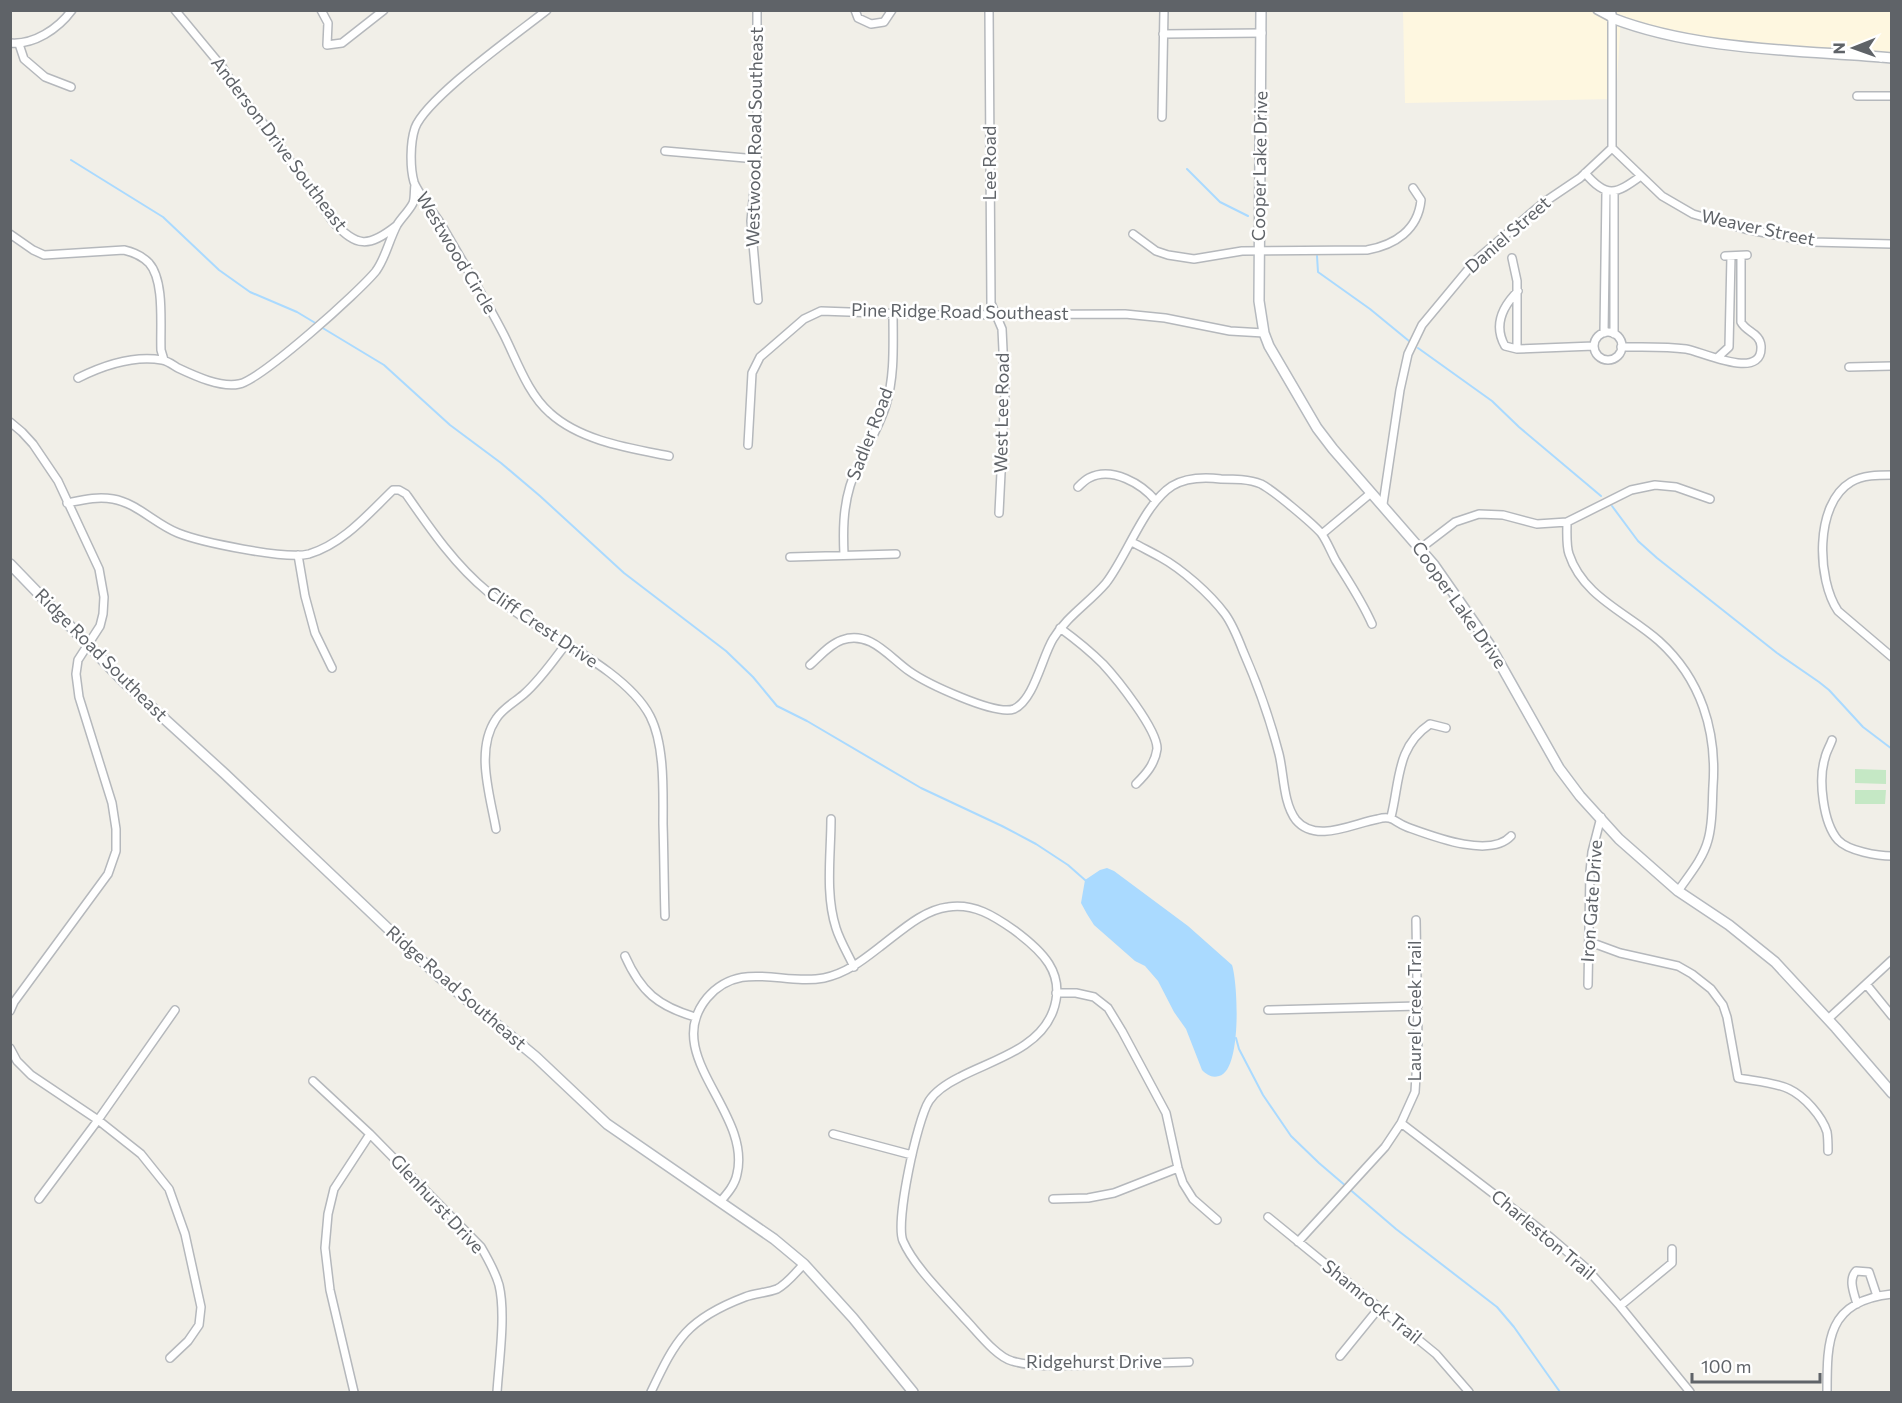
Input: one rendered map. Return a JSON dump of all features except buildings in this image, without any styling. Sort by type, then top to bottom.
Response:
[{"type":"street","points":[[10,43],[31,42],[64,20],[72,10]]},
{"type":"street","name":"Anderson Drive Southeast","points":[[175,10],[213,55],[344,234],[355,240],[366,242],[379,239],[396,226],[414,201],[415,185]]},
{"type":"street","points":[[321,10],[328,23],[327,45],[342,43],[384,10]]},
{"type":"street","name":"Westwood Circle","points":[[547,10],[450,88],[423,113],[415,129],[412,148],[415,185],[441,224],[535,394],[549,412],[569,427],[596,438],[669,456]]},
{"type":"street","name":"Westwood Road Southeast","points":[[757,10],[757,159],[751,221],[758,300]]},
{"type":"street","points":[[855,10],[858,18],[871,24],[884,22],[892,10]]},
{"type":"street","name":"Lee Road","points":[[989,10],[991,303],[996,314]]},
{"type":"street","points":[[1162,117],[1164,10]]},
{"type":"street","name":"Cooper Lake Drive","points":[[1261,10],[1259,301],[1264,333],[1282,370],[1317,428],[1421,548],[1489,644],[1559,768],[1580,796],[1620,839],[1678,891],[1760,949],[1795,982],[1892,1093]]},
{"type":"street","points":[[1597,10],[1655,33],[1696,41],[1892,58]]},
{"type":"street","points":[[1611,14],[1612,148]]},
{"type":"street","points":[[1163,34],[1262,33]]},
{"type":"street","points":[[19,44],[24,59],[45,77],[71,87]]},
{"type":"street","points":[[1857,96],[1892,96]]},
{"type":"street","name":"Daniel Street","points":[[1383,504],[1400,390],[1408,354],[1422,325],[1476,260],[1509,230],[1585,174],[1612,148]]},
{"type":"street","name":"Weaver Street","points":[[1612,148],[1662,196],[1693,214],[1744,229],[1812,242],[1892,244]]},
{"type":"street","points":[[665,151],[757,159]]},
{"type":"street","points":[[1585,174],[1605,192],[1614,192],[1626,187],[1641,176]]},
{"type":"street","points":[[1133,234],[1156,251],[1179,258],[1194,259],[1230,252],[1259,250],[1367,250],[1385,247],[1398,240],[1412,225],[1420,210],[1421,200],[1413,188]]},
{"type":"street","points":[[1604,333],[1605,192]]},
{"type":"street","points":[[1614,192],[1614,334]]},
{"type":"street","name":"Anderson Drive Southeast","points":[[164,360],[188,372],[228,384],[240,384],[259,375],[351,298],[376,270],[390,246],[396,226]]},
{"type":"street","points":[[10,234],[44,255],[124,250],[136,253],[149,263],[158,280],[161,350],[164,360],[122,361],[102,366],[78,378]]},
{"type":"street","points":[[1621,347],[1687,349],[1731,363],[1746,363],[1758,357],[1761,350],[1758,338],[1741,322],[1744,256],[1728,256],[1729,347],[1717,358]]},
{"type":"street","points":[[1512,258],[1516,268],[1518,291],[1518,349]]},
{"type":"street","points":[[1518,291],[1504,306],[1500,324],[1505,346],[1518,349],[1594,346]]},
{"type":"street","name":"Pine Ridge Road Southeast","points":[[748,445],[752,373],[760,357],[804,319],[821,311],[933,315],[1125,314],[1165,318],[1230,331],[1264,333]]},
{"type":"street","name":"Sadler Road","points":[[844,555],[844,516],[850,487],[877,428],[891,386],[893,313]]},
{"type":"street","name":"West Lee Road","points":[[996,314],[1002,329],[1005,392],[999,513]]},
{"type":"street","points":[[1604,333],[1614,334],[1619,339],[1621,347],[1617,357],[1606,360],[1598,356],[1594,346],[1597,338],[1604,333]]},
{"type":"street","points":[[1849,367],[1892,366]]},
{"type":"street","points":[[10,422],[33,444],[58,481],[99,569],[104,597],[99,626],[76,668],[77,686],[111,803],[116,829],[116,851],[108,874],[14,1002],[10,1011]]},
{"type":"street","points":[[1078,487],[1090,477],[1112,475],[1137,484],[1156,501]]},
{"type":"street","points":[[1892,475],[1863,477],[1849,483],[1834,500],[1824,535],[1824,572],[1828,594],[1838,611],[1892,657]]},
{"type":"street","points":[[810,665],[843,639],[861,639],[875,643],[910,672],[937,686],[975,703],[1010,710],[1022,704],[1032,690],[1042,661],[1060,628],[1104,585],[1156,501],[1172,486],[1191,478],[1246,480],[1261,484],[1272,492],[1322,534],[1355,589],[1372,624]]},
{"type":"street","points":[[1833,484],[1841,491]]},
{"type":"street","points":[[1421,548],[1455,522],[1479,514],[1503,515],[1537,524],[1567,522],[1631,490],[1655,485],[1676,487],[1710,499]]},
{"type":"street","name":"Cliff Crest Drive","points":[[67,503],[91,498],[111,498],[124,502],[177,532],[253,551],[298,555],[308,554],[339,540],[393,490],[406,494],[440,543],[488,593],[527,621],[588,658],[634,694],[650,716],[659,745],[663,781],[665,915]]},
{"type":"street","points":[[1322,534],[1371,493]]},
{"type":"street","points":[[1567,522],[1569,553],[1583,579],[1602,600],[1660,642],[1686,672],[1704,703],[1710,729],[1713,761],[1711,828],[1703,854],[1678,891]]},
{"type":"street","points":[[1132,542],[1161,557],[1187,576],[1226,615],[1251,667],[1269,718],[1291,811],[1303,827],[1318,832],[1329,831],[1391,817],[1403,825],[1448,841],[1465,844],[1506,842],[1511,836]]},
{"type":"street","points":[[790,557],[896,554]]},
{"type":"street","points":[[298,555],[305,596],[315,633],[332,668]]},
{"type":"street","name":"Ridge Road Southeast","points":[[10,564],[124,682],[225,774],[438,976],[536,1057],[607,1124],[774,1239],[804,1264],[853,1318],[913,1392]]},
{"type":"street","points":[[1060,628],[1089,651],[1114,677],[1155,737],[1157,747],[1152,764],[1136,784]]},
{"type":"street","points":[[496,829],[486,777],[486,752],[490,731],[496,718],[525,694],[566,644]]},
{"type":"street","points":[[1391,817],[1402,760],[1409,744],[1418,732],[1430,724],[1446,728]]},
{"type":"street","points":[[1832,740],[1824,759],[1823,799],[1830,825],[1839,841],[1856,850],[1879,856],[1892,856]]},
{"type":"street","name":"Iron Gate Drive","points":[[1588,985],[1592,852],[1601,816]]},
{"type":"street","points":[[831,819],[833,914],[836,929],[854,967]]},
{"type":"street","points":[[1832,847],[1839,841]]},
{"type":"street","name":"Ridgehurst Drive","points":[[696,1017],[710,995],[730,979],[742,976],[809,980],[834,975],[854,967],[912,923],[934,910],[946,907],[971,908],[996,917],[1037,948],[1052,968],[1056,993],[1055,1007],[1047,1025],[1039,1035],[937,1090],[929,1100],[912,1155],[902,1218],[902,1239],[926,1275],[991,1347],[1007,1361],[1057,1365],[1189,1362]]},
{"type":"street","name":"Laurel Creek Trail","points":[[1298,1242],[1385,1147],[1401,1123],[1414,1092],[1418,1042],[1416,920]]},
{"type":"street","points":[[1590,942],[1620,953],[1652,958],[1678,966],[1711,989],[1723,1005],[1727,1017],[1738,1078],[1790,1089],[1799,1095],[1821,1120],[1827,1132],[1828,1151]]},
{"type":"street","points":[[625,956],[643,988],[660,1003],[674,1011],[696,1017],[693,1030],[694,1047],[731,1126],[739,1149],[737,1174],[731,1188],[720,1202]]},
{"type":"street","points":[[1828,1019],[1892,960]]},
{"type":"street","points":[[1866,984],[1892,1016]]},
{"type":"street","points":[[1056,993],[1076,993],[1094,997],[1108,1008],[1166,1113],[1178,1167],[1192,1199],[1217,1220]]},
{"type":"street","points":[[1268,1010],[1418,1006]]},
{"type":"street","points":[[39,1199],[176,1010]]},
{"type":"street","points":[[10,1048],[17,1061],[31,1075],[98,1120],[141,1154],[169,1189],[185,1234],[201,1307],[198,1325],[188,1341],[170,1358]]},
{"type":"street","name":"Glenhurst Drive","points":[[313,1081],[370,1134],[481,1246],[492,1266],[499,1286],[502,1306],[497,1392]]},
{"type":"street","name":"Charleston Trail","points":[[1401,1123],[1586,1268],[1690,1392]]},
{"type":"street","points":[[354,1392],[330,1290],[325,1248],[328,1214],[334,1189],[370,1134]]},
{"type":"street","points":[[833,1134],[882,1149],[912,1155]]},
{"type":"street","points":[[1053,1199],[1088,1198],[1114,1192],[1178,1167]]},
{"type":"street","name":"Shamrock Trail","points":[[1268,1217],[1436,1354],[1469,1392]]},
{"type":"street","points":[[1620,1306],[1672,1263],[1672,1249]]},
{"type":"street","points":[[651,1392],[672,1348],[694,1323],[747,1296],[777,1288],[804,1264]]},
{"type":"street","points":[[1857,1304],[1851,1282],[1853,1273],[1856,1271],[1869,1272],[1877,1296]]},
{"type":"street","points":[[1827,1392],[1827,1350],[1832,1331],[1841,1316],[1857,1304],[1877,1296],[1892,1294]]},
{"type":"street","points":[[1340,1356],[1379,1308]]},
{"type":"shaded area","points":[[1403,11],[1891,11],[1891,54],[1671,36],[1621,15],[1616,99],[1405,103]]},
{"type":"green space","points":[[1855,769],[1886,770],[1886,784],[1855,783]]},
{"type":"green space","points":[[1855,790],[1886,790],[1885,804],[1855,804]]},
{"type":"water","points":[[1107,868],[1188,926],[1232,965],[1237,1007],[1235,1043],[1232,1059],[1226,1071],[1219,1076],[1210,1076],[1202,1070],[1186,1029],[1158,981],[1145,966],[1135,961],[1094,925],[1081,903],[1085,880]]},
{"type":"waterway","points":[[71,160],[163,217],[219,270],[250,292],[297,312],[317,324]]},
{"type":"waterway","points":[[1187,169],[1220,202],[1248,216]]},
{"type":"waterway","points":[[1317,256],[1318,272],[1370,309],[1409,341]]},
{"type":"waterway","points":[[321,327],[384,365],[450,425],[540,496],[624,573],[726,651],[753,677],[777,706],[807,721],[921,788],[1036,844],[1068,865],[1085,880]]},
{"type":"waterway","points":[[1418,348],[1492,401],[1519,427],[1601,496]]},
{"type":"waterway","points":[[1612,506],[1638,541],[1657,558],[1777,653],[1829,690],[1863,727],[1892,749]]},
{"type":"waterway","points":[[1236,1038],[1239,1049],[1263,1095],[1291,1136],[1396,1229],[1497,1307],[1560,1392]]}]
